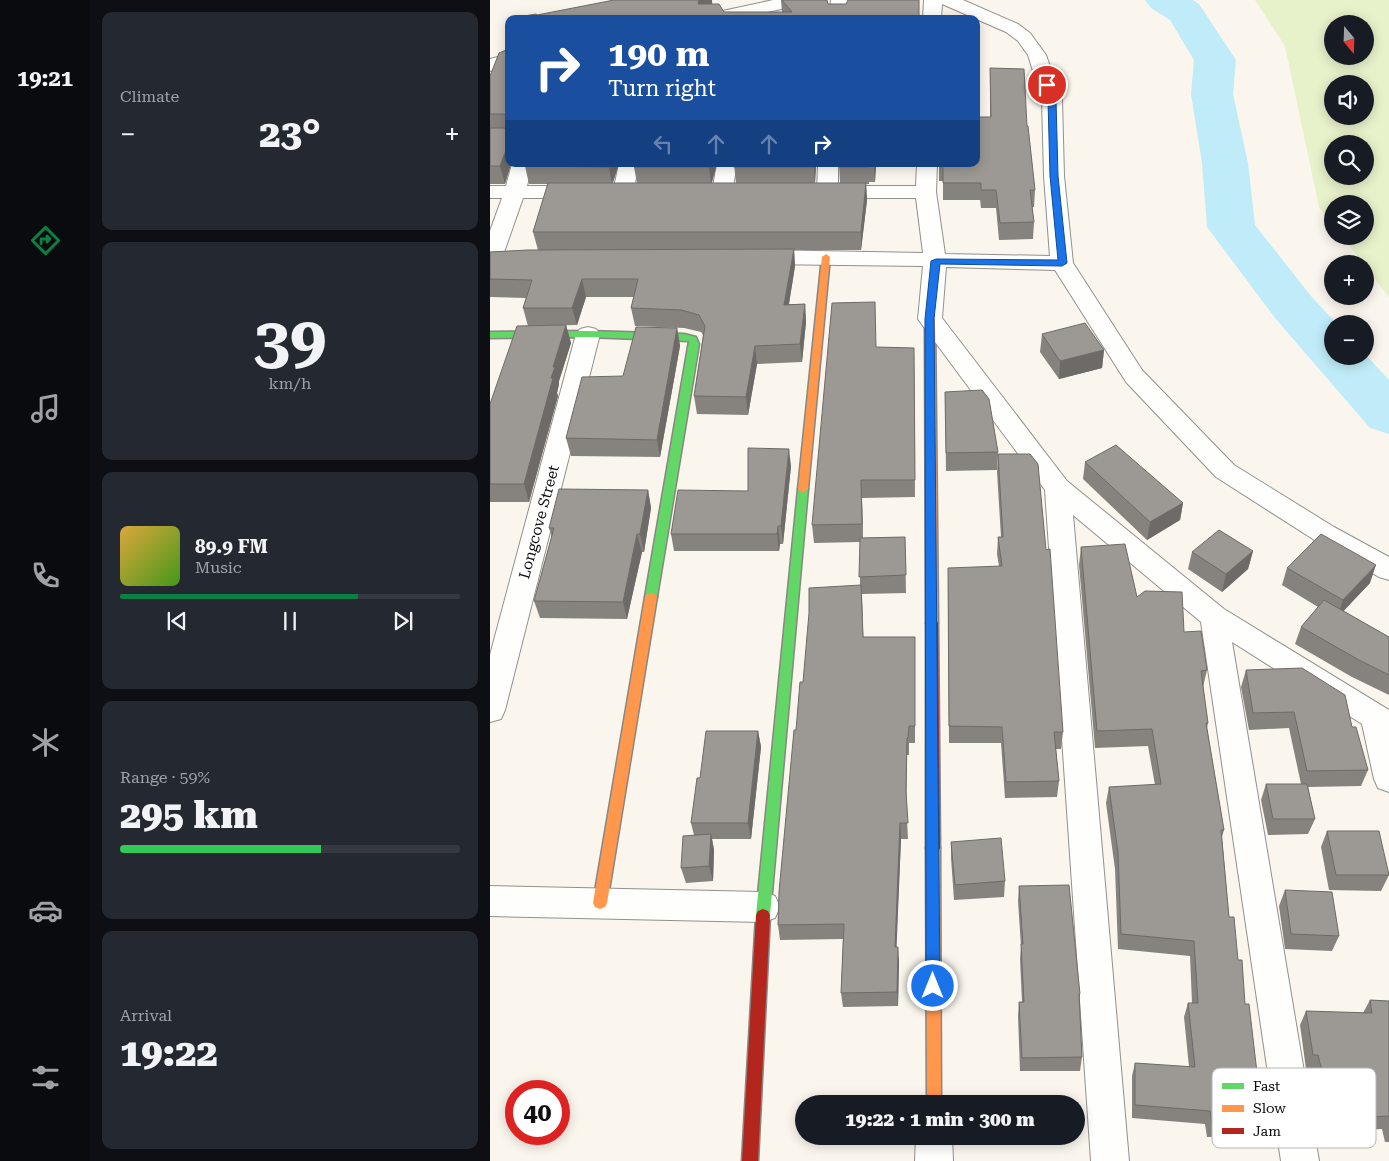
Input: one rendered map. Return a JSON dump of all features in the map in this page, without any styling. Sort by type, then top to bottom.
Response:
[{"type":"street","points":[[750,15],[798,0]]},
{"type":"street","points":[[838,15],[840,0]]},
{"type":"street","points":[[932,15],[933,0]]},
{"type":"street","points":[[948,0],[1012,28],[1024,37],[1038,55],[1052,100],[1054,176],[1062,263],[1134,376],[1225,471],[1325,534],[1389,570]]},
{"type":"street","points":[[490,65],[505,61]]},
{"type":"street","points":[[495,259],[521,167]]},
{"type":"street","points":[[490,192],[633,192],[629,167]]},
{"type":"street","points":[[722,192],[726,167]]},
{"type":"street","points":[[827,167],[817,192],[926,192]]},
{"type":"street","points":[[927,167],[926,192],[936,261],[930,319],[934,1095]]},
{"type":"street","points":[[737,257],[826,257],[1062,263]]},
{"type":"street","points":[[750,1161],[763,907],[826,257]]},
{"type":"street","points":[[930,319],[1058,488],[1214,617],[1382,720],[1389,779]]},
{"type":"street","points":[[490,335],[588,334],[684,337],[693,339],[694,344],[600,903]]},
{"type":"street","name":"Longcove Street","points":[[490,710],[588,334]]},
{"type":"street","points":[[1058,488],[1110,1161]]},
{"type":"street","points":[[1214,617],[1285,1068]]},
{"type":"street","points":[[490,901],[763,907]]},
{"type":"street","points":[[934,1145],[934,1161]]},
{"type":"street","points":[[1298,1148],[1300,1161]]},
{"type":"green space","points":[[1255,0],[1389,0],[1389,297],[1374,278],[1374,255],[1356,255],[1349,245],[1374,245],[1374,195],[1324,195],[1324,214],[1319,207],[1285,46]]},
{"type":"building","points":[[614,0],[699,0],[698,4],[719,4],[724,12],[792,12],[782,0],[827,0],[828,4],[846,4],[848,0],[919,0],[919,15],[537,15]]},
{"type":"building","points":[[505,50],[505,114],[490,114],[490,76],[499,53]]},
{"type":"building","points":[[990,68],[1024,69],[1027,126],[1035,190],[1030,190],[1034,222],[1000,223],[996,190],[981,190],[981,183],[943,183],[943,167],[980,167],[980,117],[991,117]]},
{"type":"building","points":[[490,128],[505,128],[505,153],[500,166],[490,166]]},
{"type":"building","points":[[548,183],[866,183],[861,232],[533,232]]},
{"type":"building","points":[[794,249],[784,305],[805,304],[800,344],[755,346],[746,397],[694,396],[705,326],[699,315],[681,310],[631,308],[638,279],[582,279],[572,308],[523,308],[532,280],[490,279],[490,252],[528,250]]},
{"type":"building","points":[[875,302],[876,347],[914,348],[915,480],[861,480],[862,524],[812,525],[832,303]]},
{"type":"building","points":[[1085,323],[1104,350],[1060,361],[1042,334]]},
{"type":"building","points":[[566,325],[553,367],[555,367],[551,378],[553,378],[524,484],[490,484],[490,404],[517,326]]},
{"type":"building","points":[[636,327],[677,328],[657,440],[566,438],[582,377],[623,376]]},
{"type":"building","points":[[982,390],[989,399],[998,452],[946,453],[945,392]]},
{"type":"building","points":[[1116,445],[1183,503],[1150,522],[1085,462]]},
{"type":"building","points":[[748,448],[789,449],[781,526],[778,526],[777,534],[671,534],[678,490],[748,491]]},
{"type":"building","points":[[998,454],[1030,454],[1038,464],[1046,550],[1050,549],[1063,732],[1054,732],[1059,781],[1006,782],[1002,727],[949,726],[948,568],[1002,566],[998,537],[1003,537]]},
{"type":"building","points":[[559,489],[648,490],[640,534],[637,534],[623,602],[534,601],[554,528],[549,528]]},
{"type":"building","points":[[1219,530],[1253,551],[1226,574],[1192,552]]},
{"type":"building","points":[[1321,534],[1376,565],[1343,600],[1287,568]]},
{"type":"building","points":[[905,537],[906,575],[859,577],[860,538]]},
{"type":"building","points":[[1125,544],[1137,597],[1145,591],[1182,592],[1184,632],[1201,631],[1207,670],[1201,671],[1208,723],[1206,723],[1224,830],[1221,830],[1229,917],[1234,917],[1238,960],[1242,960],[1245,1004],[1249,1004],[1256,1068],[1212,1068],[1212,1124],[1210,1111],[1135,1105],[1135,1063],[1195,1067],[1188,1003],[1198,1003],[1194,941],[1121,934],[1118,853],[1109,787],[1161,784],[1152,729],[1097,731],[1081,547]]},
{"type":"building","points":[[861,585],[863,637],[915,637],[915,726],[909,726],[907,738],[906,791],[908,823],[900,823],[895,947],[898,947],[897,992],[841,993],[844,924],[778,925],[779,892],[794,730],[796,730],[800,682],[803,682],[809,613],[809,588]]},
{"type":"building","points":[[1324,600],[1389,637],[1389,675],[1301,627]]},
{"type":"building","points":[[1302,668],[1345,695],[1352,727],[1356,727],[1368,770],[1307,771],[1294,712],[1253,713],[1246,670]]},
{"type":"building","points":[[706,731],[758,731],[748,823],[691,823],[697,778],[700,778]]},
{"type":"building","points":[[1266,784],[1307,784],[1315,819],[1273,819]]},
{"type":"building","points":[[1327,831],[1379,831],[1389,875],[1336,875]]},
{"type":"building","points":[[711,834],[709,866],[681,868],[683,836]]},
{"type":"building","points":[[1001,838],[1005,881],[955,885],[951,842]]},
{"type":"building","points":[[1069,885],[1080,994],[1082,1057],[1022,1058],[1019,1002],[1024,1002],[1021,944],[1023,944],[1019,886]]},
{"type":"building","points":[[1285,890],[1332,892],[1339,936],[1291,934]]},
{"type":"building","points":[[1370,1000],[1389,1001],[1389,1116],[1376,1117],[1376,1068],[1321,1068],[1318,1055],[1313,1055],[1306,1011],[1372,1013]]},
{"type":"waterway","points":[[1165,0],[1185,12],[1215,60],[1212,94],[1225,163],[1231,227],[1293,307],[1324,342]]},
{"type":"waterway","points":[[1345,365],[1389,415]]},
{"type":"traffic: fast","points":[[490,335],[588,334],[684,337],[693,339],[694,344],[651,597]]},
{"type":"traffic: fast","points":[[763,915],[803,489]]},
{"type":"traffic: slow","points":[[803,489],[826,257]]},
{"type":"traffic: slow","points":[[930,319],[932,623]]},
{"type":"traffic: slow","points":[[600,903],[651,597]]},
{"type":"traffic: slow","points":[[933,848],[934,1095]]},
{"type":"traffic: jam","points":[[932,623],[933,848]]},
{"type":"traffic: jam","points":[[750,1161],[763,915]]},
{"type":"route","points":[[933,986],[930,319],[936,261],[1062,263],[1054,176],[1052,100],[1047,85]]}]
